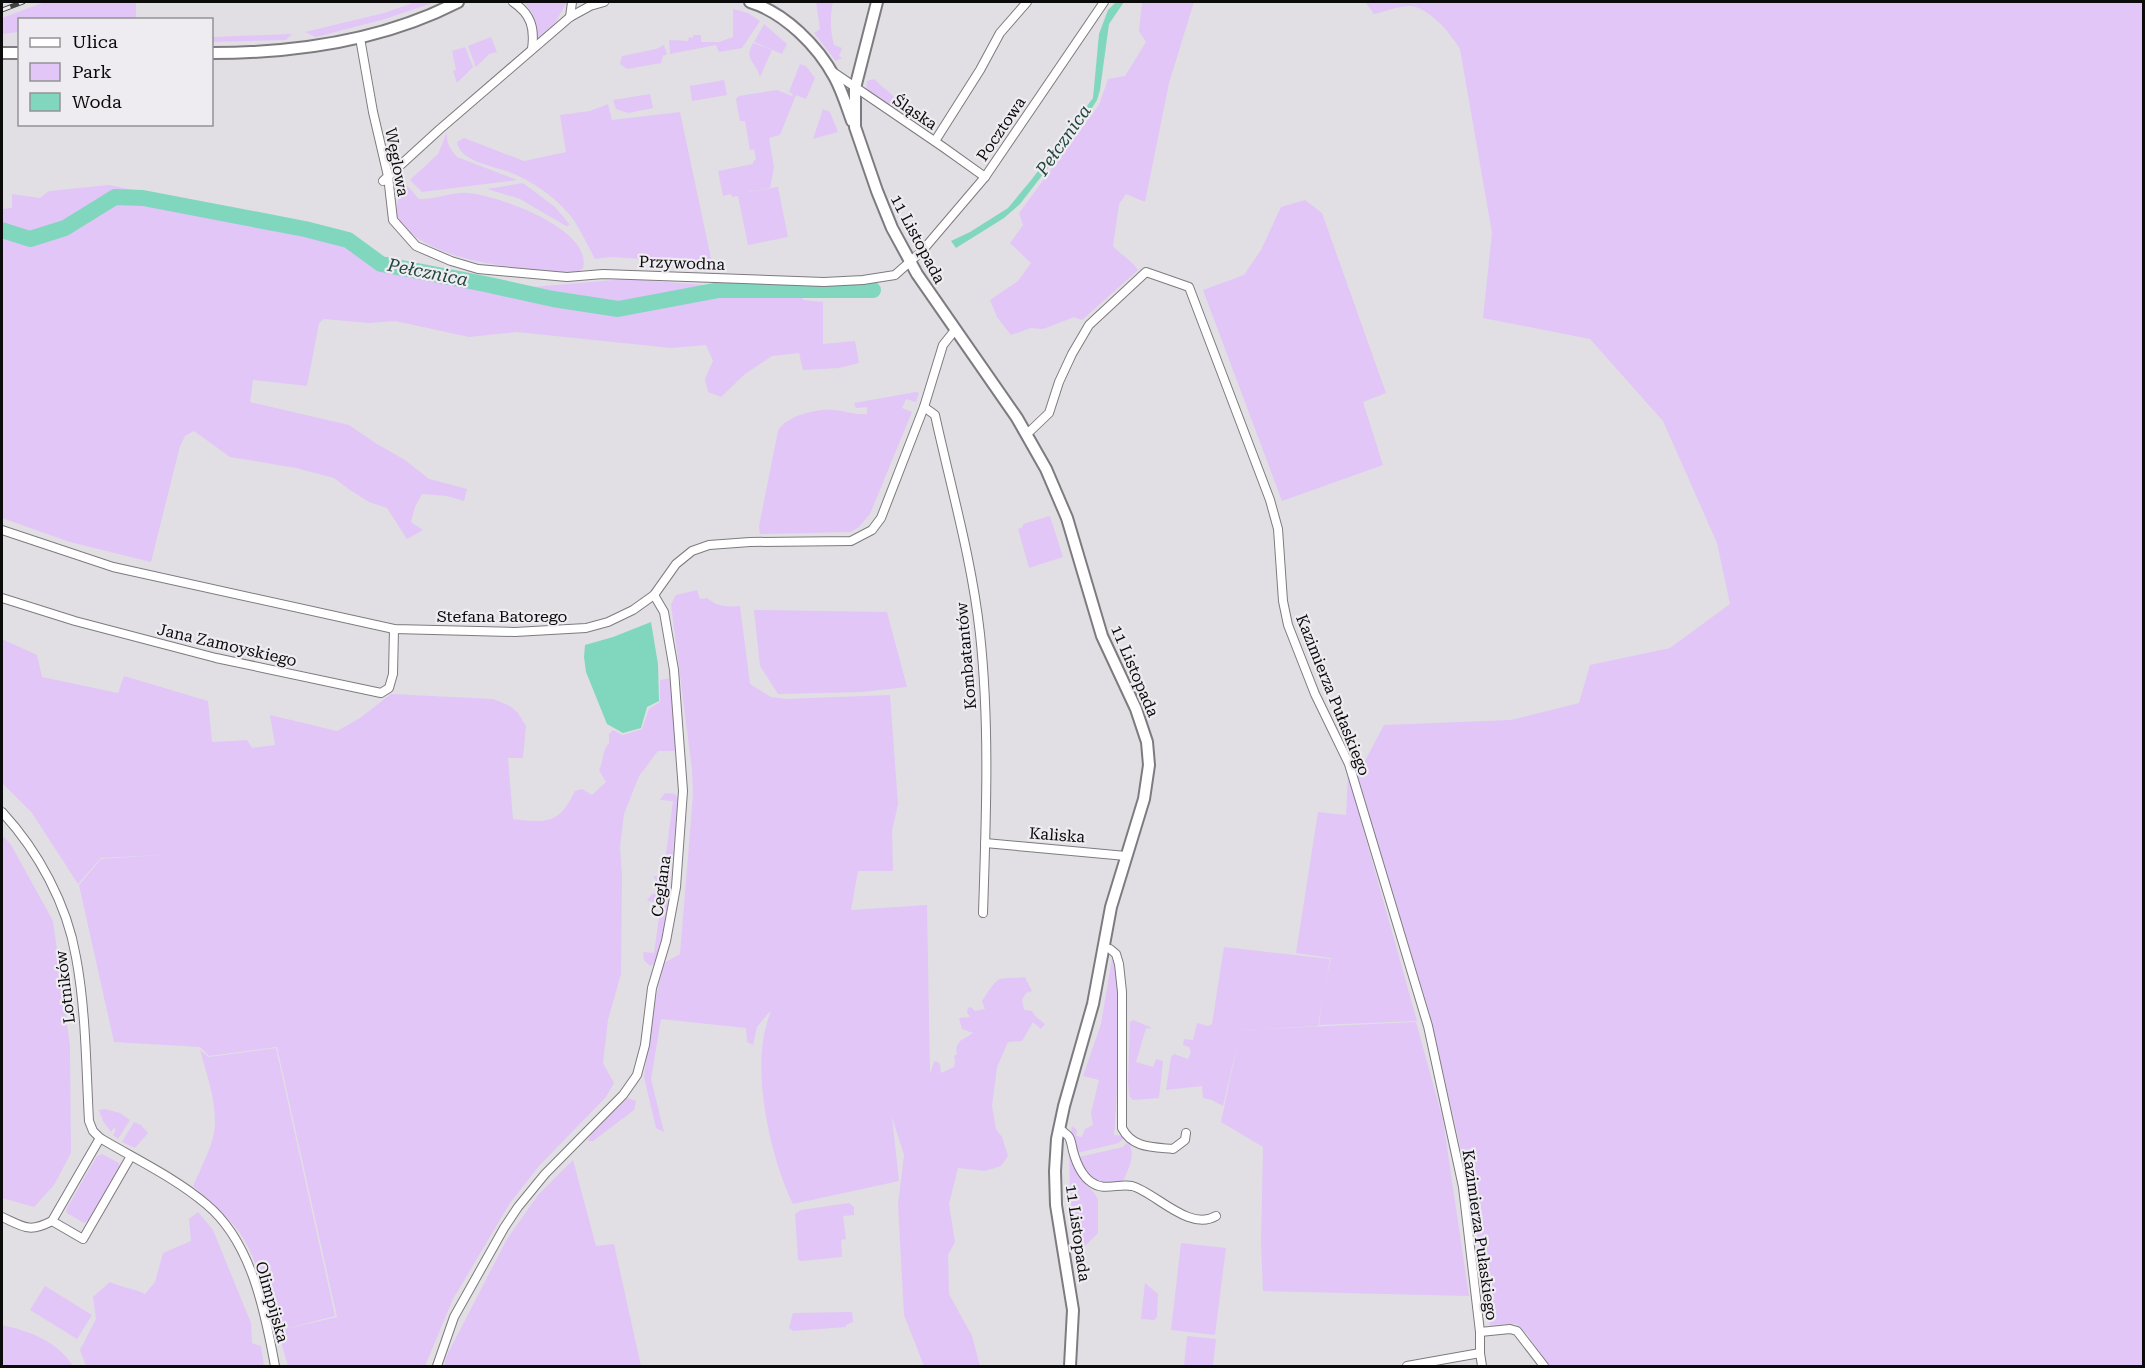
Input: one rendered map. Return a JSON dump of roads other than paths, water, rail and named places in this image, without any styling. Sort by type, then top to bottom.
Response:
[{"type":"main road","points":[[213,53],[262,53],[314,47],[360,38],[429,15],[458,2]]},
{"type":"main road","points":[[750,2],[763,6],[797,31],[814,48],[841,90],[855,127]]},
{"type":"main road","name":"11 Listopada","points":[[877,2],[855,88],[855,127],[881,201],[910,263],[1027,434],[1059,497],[1104,643],[1136,709],[1144,731],[1149,765],[1147,785],[1113,898],[1085,1037],[1059,1128],[1055,1187],[1058,1223],[1071,1291],[1070,1366]]},
{"type":"main road","points":[[2,54],[18,53]]},
{"type":"street","points":[[513,2],[530,18],[534,34],[532,49]]},
{"type":"street","points":[[570,17],[572,2]]},
{"type":"street","points":[[386,178],[570,17],[590,6],[604,2]]},
{"type":"street","points":[[935,141],[980,70],[1000,33],[1028,2]]},
{"type":"street","points":[[1092,2],[1099,10]]},
{"type":"street","name":"Pocztowa","points":[[910,263],[985,177],[1104,2]]},
{"type":"street","name":"Węglowa","points":[[360,38],[393,220],[416,246],[450,261]]},
{"type":"street","name":"Śląska","points":[[830,70],[985,177]]},
{"type":"street","name":"Przywodna","points":[[450,261],[478,269],[567,277],[603,274],[824,282],[863,280],[895,275],[910,263]]},
{"type":"street","name":"Kazimierza Pułaskiego","points":[[1027,434],[1050,413],[1059,382],[1089,325],[1146,271],[1189,287],[1270,500],[1278,529],[1283,601],[1288,625],[1315,694],[1349,764],[1428,1026],[1463,1187],[1482,1366]]},
{"type":"street","name":"Stefana Batorego","points":[[2,530],[113,567],[394,629],[515,632],[586,628],[608,622],[633,610],[654,596],[676,564],[692,551],[709,545],[750,542],[851,541],[873,530],[881,518],[924,407],[943,345],[955,330]]},
{"type":"street","name":"Kombatantów","points":[[924,407],[935,415],[975,597],[984,684],[983,913]]},
{"type":"street","name":"Ceglana","points":[[437,1366],[454,1317],[504,1228],[538,1182],[623,1095],[637,1075],[645,1045],[652,988],[666,941],[676,887],[683,783],[675,681],[664,612],[654,596]]},
{"type":"street","name":"Jana Zamoyskiego","points":[[2,598],[66,618],[216,658],[381,693],[389,688],[393,674],[394,629]]},
{"type":"street","name":"Lotników","points":[[2,812],[20,834],[48,877],[72,936],[82,1006],[89,1121],[93,1131],[100,1138]]},
{"type":"street","name":"Kaliska","points":[[985,843],[1126,856]]},
{"type":"street","points":[[1103,947],[1116,954],[1122,992],[1122,1128],[1127,1138],[1136,1143],[1147,1147],[1173,1149],[1185,1140],[1186,1132]]},
{"type":"street","points":[[1059,1128],[1070,1138],[1082,1173],[1092,1184],[1105,1188],[1132,1186],[1165,1204],[1175,1213],[1210,1219],[1216,1216]]},
{"type":"street","points":[[2,1217],[30,1228],[37,1228],[52,1221],[100,1138]]},
{"type":"street","name":"Olimpijska","points":[[100,1138],[192,1192],[208,1205],[231,1231],[251,1268],[275,1366]]},
{"type":"street","points":[[52,1221],[83,1239],[131,1156]]},
{"type":"street","points":[[1480,1332],[1510,1329],[1518,1331],[1544,1366]]},
{"type":"street","points":[[1407,1366],[1480,1353]]},
{"type":"water","points":[[1116,2],[1124,2],[1109,24],[1100,90],[1097,100],[1082,124],[1020,204],[1004,218],[956,248],[951,241],[1008,208],[1093,98],[1099,34],[1108,10]]},
{"type":"water","points":[[651,622],[658,664],[659,701],[647,707],[641,728],[623,733],[607,724],[586,672],[585,645]]},
{"type":"waterway","name":"Pełcznica","points":[[2,230],[30,239],[65,228],[115,197],[143,198],[305,229],[348,240],[381,264],[553,299],[618,309],[719,290],[873,290]]},
{"type":"railway","points":[[2,10],[23,2]]}]
